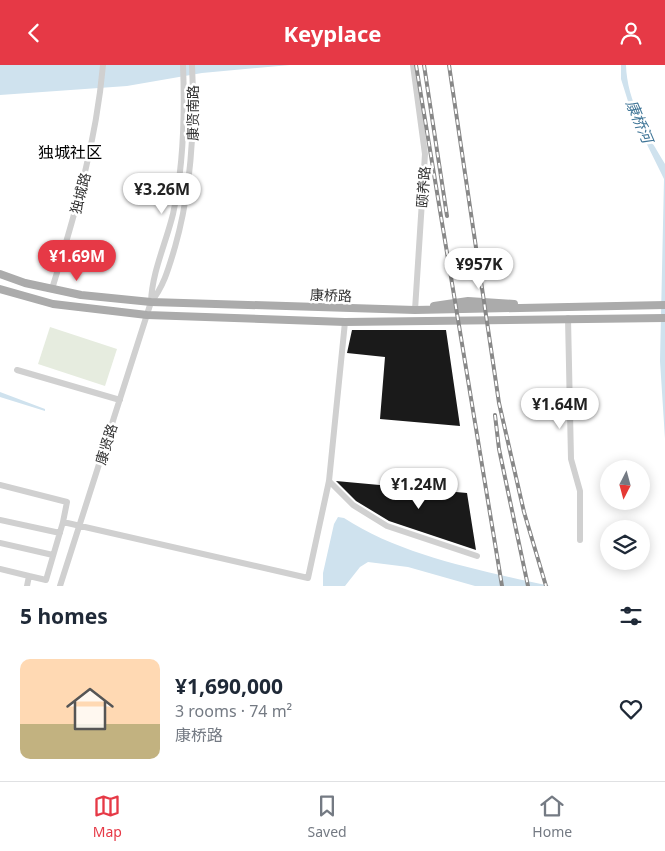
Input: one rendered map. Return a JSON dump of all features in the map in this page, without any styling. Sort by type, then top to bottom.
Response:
[{"type":"main road","name":"康桥路","points":[[0,274],[52,289],[89,296],[151,302],[416,310],[665,305]]},
{"type":"main road","name":"康桥路","points":[[0,289],[53,304],[147,315],[345,322],[665,317]]},
{"type":"street","name":"独城路","points":[[52,289],[82,190],[92,147],[103,65]]},
{"type":"street","name":"康贤南路","points":[[151,302],[152,284],[167,236],[178,190],[184,126],[183,65]]},
{"type":"street","name":"康贤南路","points":[[151,302],[162,289],[181,222],[189,181],[194,126],[192,65]]},
{"type":"street","name":"颐养路","points":[[413,65],[425,154],[416,310]]},
{"type":"street","name":"康贤路","points":[[60,586],[151,302]]},
{"type":"street","points":[[568,318],[571,459],[580,491],[580,540]]},
{"type":"street","points":[[63,522],[308,578],[329,481],[345,322]]},
{"type":"street","points":[[17,370],[120,400]]},
{"type":"street","points":[[329,481],[353,505],[387,526],[477,557]]},
{"type":"street","points":[[0,485],[67,502],[46,580],[0,569]]},
{"type":"street","points":[[0,519],[60,533]]},
{"type":"street","points":[[0,543],[53,555]]},
{"type":"street","points":[[27,586],[29,576]]},
{"type":"shaded area","points":[[50,327],[117,349],[105,386],[38,364]]},
{"type":"water","points":[[0,65],[290,65],[202,73],[127,86],[0,95]]},
{"type":"water","name":"康桥河","points":[[621,65],[626,65],[630,91],[639,117],[665,164],[665,439],[660,361],[664,179],[632,114],[621,79]]},
{"type":"water","points":[[0,392],[45,409],[45,411],[0,397]]},
{"type":"water","points":[[338,517],[344,518],[391,543],[444,561],[550,586],[475,586],[408,567],[368,562],[360,567],[345,586],[323,586],[323,573],[334,524]]},
{"type":"building","points":[[352,330],[446,330],[460,426],[380,419],[385,357],[347,353]]},
{"type":"building","points":[[336,481],[467,493],[476,550],[389,521],[356,501]]},
{"type":"railway","points":[[416,65],[502,586]]},
{"type":"railway","points":[[424,65],[447,216]]},
{"type":"railway","points":[[449,65],[499,403],[524,512],[546,586]]},
{"type":"railway","points":[[495,415],[499,449],[528,586]]},
{"type":"district","name":"独城社区","points":[[70,152]]}]
